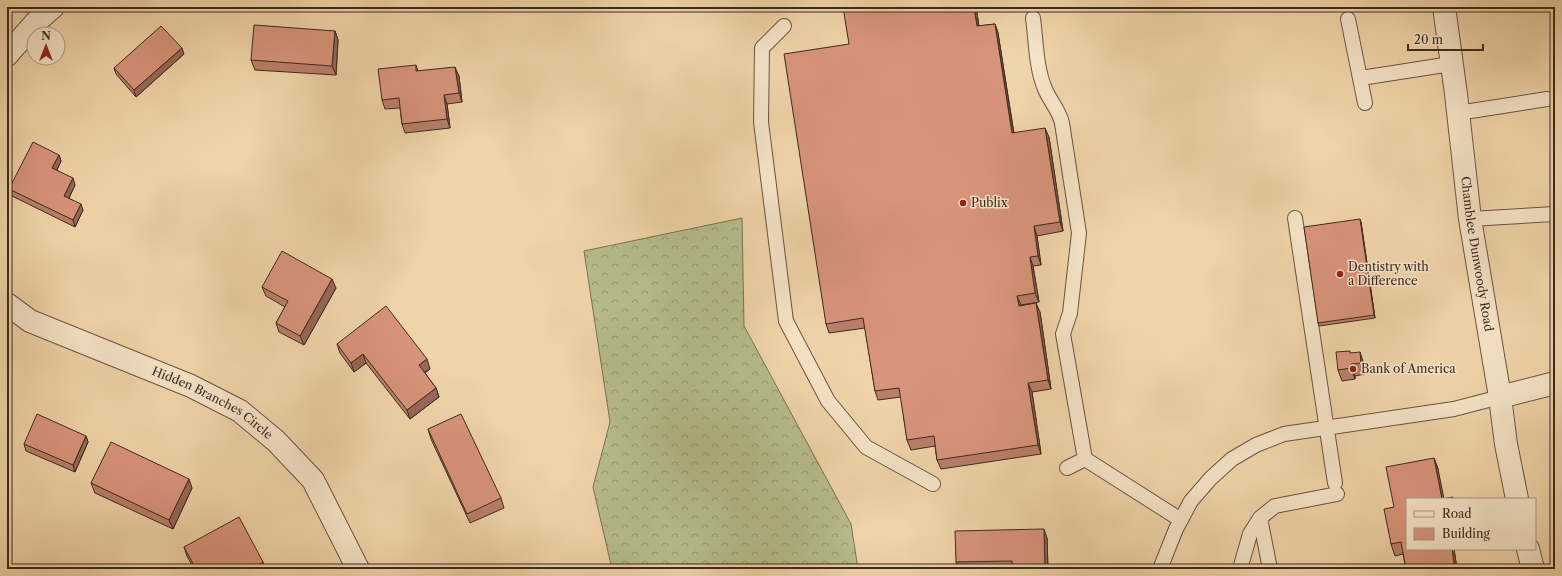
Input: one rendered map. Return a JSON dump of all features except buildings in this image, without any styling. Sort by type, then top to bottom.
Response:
[{"type":"street","points":[[7,55],[37,20],[53,7]]},
{"type":"street","name":"Chamblee Dunwoody Road","points":[[1444,7],[1470,219],[1490,346],[1500,397],[1506,444],[1517,498]]},
{"type":"street","name":"Hidden Branches Circle","points":[[7,304],[30,321],[191,386],[240,411],[276,441],[313,480],[358,569]]},
{"type":"street","points":[[1500,397],[1555,383]]},
{"type":"street","points":[[1528,550],[1532,569]]},
{"type":"lane","points":[[1032,18],[1041,76],[1045,90],[1056,107],[1062,123],[1079,233],[1070,313],[1062,334],[1085,459],[1181,520]]},
{"type":"lane","points":[[1348,19],[1365,103]]},
{"type":"lane","points":[[784,26],[762,48],[761,122],[786,321],[828,401],[866,447],[933,484]]},
{"type":"lane","points":[[1361,78],[1451,64]]},
{"type":"lane","points":[[1458,113],[1547,99]]},
{"type":"lane","points":[[1470,219],[1555,214]]},
{"type":"lane","points":[[1240,569],[1250,534],[1260,518],[1275,506],[1336,488],[1295,218]]},
{"type":"lane","points":[[1160,569],[1176,530],[1191,501],[1211,478],[1232,459],[1256,445],[1284,434],[1454,409],[1500,397]]},
{"type":"lane","points":[[1067,468],[1085,459]]},
{"type":"lane","points":[[1260,518],[1270,569]]},
{"type":"green space","points":[[742,218],[744,326],[851,524],[858,569],[612,569],[593,487],[610,422],[584,251]]},
{"type":"place","name":"Publix","points":[[963,203]]},
{"type":"place","name":"Dentistry with a Difference","points":[[1340,274]]},
{"type":"place","name":"Bank of America","points":[[1353,369]]}]
